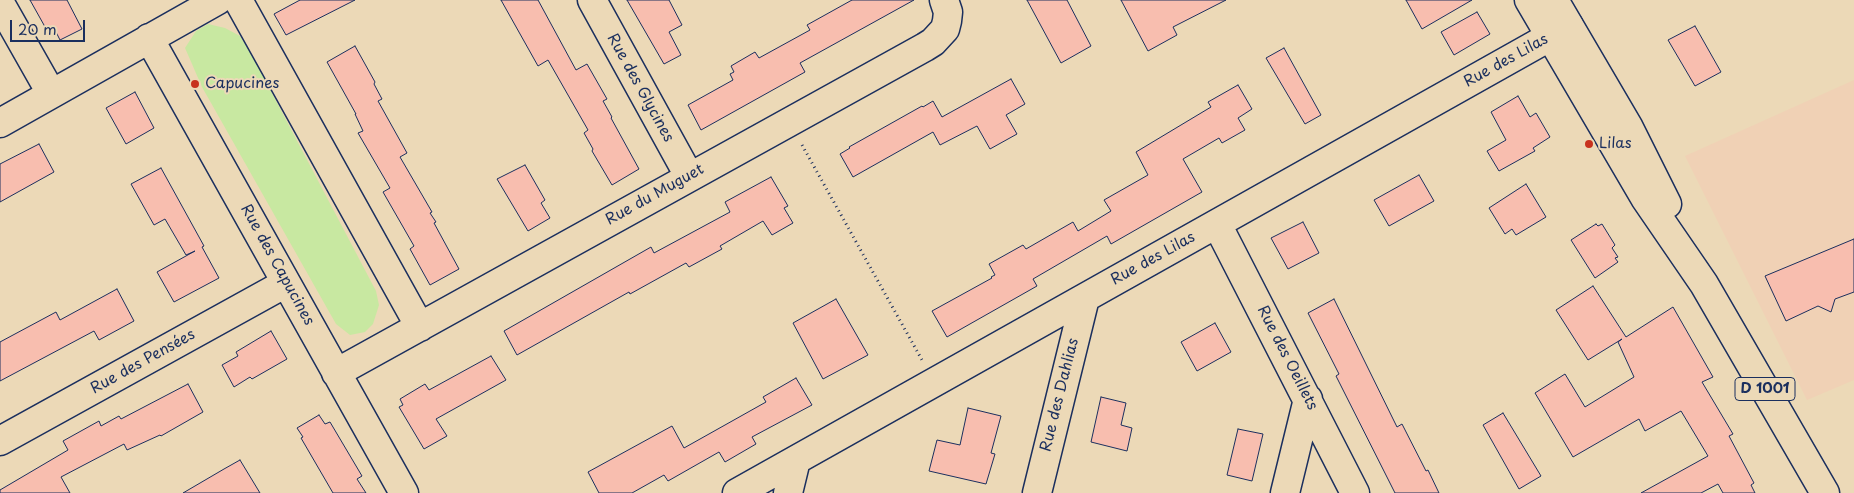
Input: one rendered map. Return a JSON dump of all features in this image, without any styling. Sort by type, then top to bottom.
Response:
[{"type":"street","points":[[0,122],[218,0]]},
{"type":"street","points":[[238,0],[420,327]]},
{"type":"street","name":"Rue des Glycines","points":[[592,0],[689,176]]},
{"type":"street","name":"Rue du Muguet","points":[[336,373],[933,42],[945,28],[947,21],[948,12],[944,0]]},
{"type":"street","name":"D 1001","points":[[1529,0],[1560,31]]},
{"type":"street","name":"D 1001","points":[[1554,0],[1560,31],[1645,198],[1704,284],[1825,493]]},
{"type":"street","points":[[0,2],[51,93]]},
{"type":"street","name":"Rue des Lilas","points":[[737,493],[1560,31]]},
{"type":"street","name":"Rue des Capucines","points":[[149,38],[404,493]]},
{"type":"street","name":"Rue des Oeillets","points":[[1217,224],[1356,493]]},
{"type":"street","name":"Rue des Pensées","points":[[0,441],[286,283]]},
{"type":"street","name":"Rue des Dahlias","points":[[1036,493],[1085,298]]},
{"type":"street","points":[[1285,493],[1308,399]]},
{"type":"street","points":[[788,493],[796,460]]},
{"type":"path","points":[[790,122],[935,382]]},
{"type":"shaded area","points":[[1854,80],[1854,380],[1807,400],[1685,156]]},
{"type":"green space","points":[[208,24],[225,28],[240,36],[252,55],[376,291],[379,305],[373,324],[365,332],[350,335],[336,324],[202,87],[185,48],[196,31]]},
{"type":"building","points":[[30,0],[67,0],[82,29],[60,40],[55,30],[49,34]]},
{"type":"building","points":[[300,0],[355,0],[286,35],[274,14]]},
{"type":"building","points":[[501,0],[538,0],[576,70],[587,64],[607,99],[603,101],[611,118],[639,169],[612,185],[584,133],[588,130],[548,60],[538,66]]},
{"type":"building","points":[[627,0],[669,0],[682,25],[669,32],[681,55],[664,64]]},
{"type":"building","points":[[852,0],[914,0],[800,63],[805,72],[701,130],[688,105],[733,80],[730,74],[734,72],[731,66],[755,52],[759,58],[810,30],[807,25]]},
{"type":"building","points":[[1027,0],[1067,0],[1091,46],[1061,63]]},
{"type":"building","points":[[1121,0],[1226,0],[1173,27],[1177,35],[1148,51]]},
{"type":"building","points":[[1406,0],[1472,0],[1422,29]]},
{"type":"building","points":[[1477,12],[1490,34],[1454,55],[1441,32]]},
{"type":"building","points":[[1695,26],[1721,72],[1695,86],[1668,40]]},
{"type":"building","points":[[355,46],[375,82],[374,84],[382,99],[378,101],[407,153],[400,157],[432,212],[430,213],[436,222],[434,223],[459,269],[430,285],[410,249],[414,246],[383,192],[390,188],[358,133],[363,131],[356,114],[327,62]]},
{"type":"building","points":[[1284,48],[1321,115],[1305,124],[1266,58]]},
{"type":"building","points":[[1011,79],[1025,104],[1006,115],[1017,134],[990,149],[977,126],[940,145],[933,132],[853,177],[840,154],[849,147],[933,101],[942,117]]},
{"type":"building","points":[[1238,85],[1252,109],[1238,118],[1245,130],[1222,143],[1219,138],[1183,159],[1202,192],[1111,244],[1107,236],[1033,279],[1037,286],[947,337],[932,311],[992,278],[995,275],[989,264],[1023,245],[1026,249],[1073,222],[1078,231],[1111,211],[1104,200],[1148,175],[1136,152],[1211,107],[1208,102]]},
{"type":"building","points":[[135,92],[154,128],[126,144],[106,108]]},
{"type":"building","points":[[1518,96],[1530,117],[1536,113],[1550,137],[1533,148],[1535,151],[1499,171],[1487,151],[1506,140],[1491,112]]},
{"type":"building","points":[[39,144],[54,172],[0,202],[0,164]]},
{"type":"building","points":[[525,165],[545,200],[541,203],[550,218],[528,231],[497,179]]},
{"type":"building","points":[[161,168],[204,246],[202,247],[219,278],[174,302],[157,272],[195,251],[186,255],[165,219],[154,225],[131,184]]},
{"type":"building","points":[[1419,175],[1434,201],[1389,226],[1374,200]]},
{"type":"building","points":[[771,177],[788,206],[784,208],[793,223],[772,235],[763,221],[720,246],[722,249],[689,267],[686,263],[630,294],[629,292],[517,355],[504,331],[651,247],[654,253],[730,212],[725,202]]},
{"type":"building","points":[[1526,184],[1546,217],[1516,235],[1512,229],[1505,234],[1489,208]]},
{"type":"building","points":[[1303,222],[1319,253],[1288,269],[1271,238]]},
{"type":"building","points":[[1596,224],[1598,226],[1602,224],[1615,245],[1612,248],[1618,257],[1615,258],[1618,262],[1595,278],[1571,240]]},
{"type":"building","points":[[1854,239],[1854,292],[1835,299],[1831,312],[1818,306],[1786,321],[1765,276]]},
{"type":"building","points":[[1593,286],[1626,337],[1673,307],[1713,377],[1702,382],[1733,434],[1729,436],[1754,483],[1751,485],[1755,493],[1723,493],[1718,484],[1701,493],[1641,493],[1708,456],[1681,411],[1645,431],[1639,419],[1573,457],[1535,393],[1565,374],[1585,407],[1634,377],[1618,342],[1622,339],[1588,360],[1556,310]]},
{"type":"building","points":[[117,289],[134,321],[99,340],[94,331],[0,381],[0,342],[56,312],[60,320]]},
{"type":"building","points":[[836,299],[868,355],[823,379],[793,323]]},
{"type":"building","points":[[1334,299],[1397,427],[1402,424],[1439,493],[1395,493],[1336,376],[1339,374],[1308,313]]},
{"type":"building","points":[[1215,323],[1231,352],[1197,371],[1181,342]]},
{"type":"building","points":[[271,331],[287,359],[234,387],[222,365],[238,356],[236,352]]},
{"type":"building","points":[[491,356],[506,380],[436,419],[447,436],[424,449],[399,407],[403,405],[400,399],[425,384],[429,390]]},
{"type":"building","points":[[796,378],[812,405],[752,437],[756,444],[725,462],[719,452],[668,481],[664,475],[632,493],[599,493],[588,472],[672,426],[684,448],[766,402],[763,397]]},
{"type":"building","points":[[188,384],[203,412],[161,436],[127,450],[124,444],[61,477],[70,493],[0,493],[0,490],[68,450],[63,441],[99,421],[101,426],[119,416],[121,419]]},
{"type":"building","points":[[1101,397],[1126,403],[1121,425],[1132,428],[1127,451],[1091,442]]},
{"type":"building","points":[[968,408],[1001,416],[991,453],[995,454],[986,484],[929,471],[937,440],[960,445]]},
{"type":"building","points":[[1503,413],[1541,476],[1519,489],[1483,425]]},
{"type":"building","points":[[319,415],[325,424],[330,422],[362,476],[357,479],[366,493],[333,493],[297,428]]},
{"type":"building","points":[[1238,429],[1263,434],[1252,481],[1227,475]]},
{"type":"building","points":[[240,460],[260,493],[183,493],[224,469]]},
{"type":"place","name":"Capucines","points":[[195,84]]},
{"type":"place","name":"Lilas","points":[[1589,144]]}]
